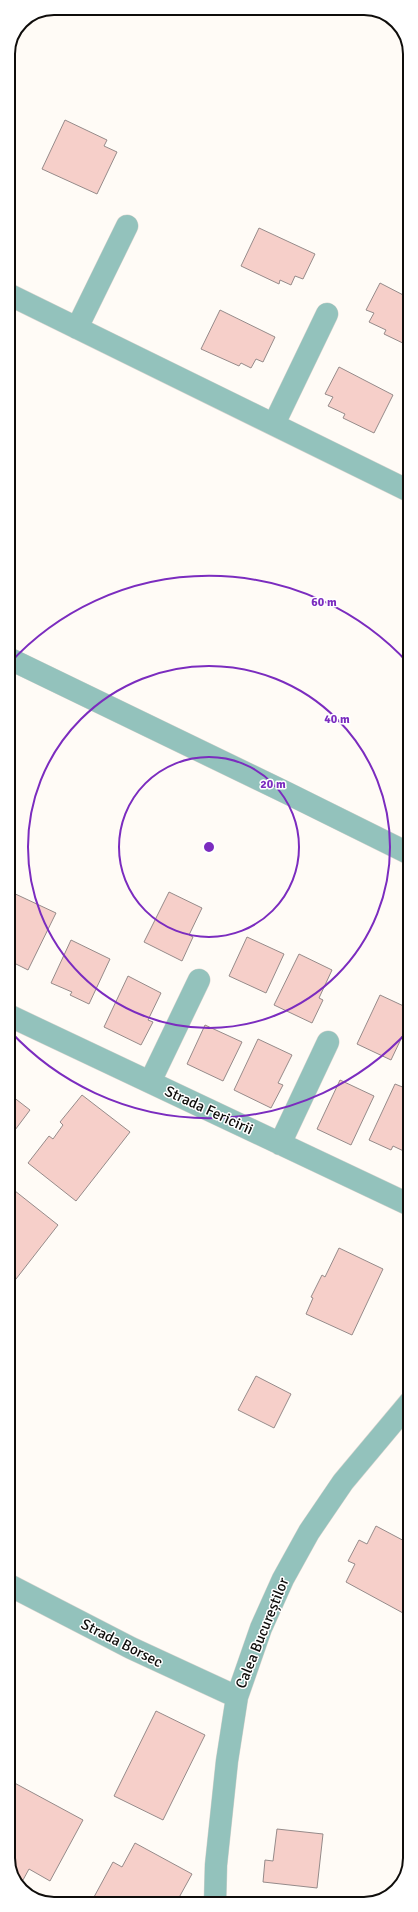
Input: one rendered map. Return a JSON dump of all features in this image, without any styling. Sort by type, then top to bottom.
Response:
[{"type":"street","points":[[78,328],[127,226]]},
{"type":"street","points":[[15,297],[403,488]]},
{"type":"street","points":[[274,424],[327,314]]},
{"type":"street","points":[[15,661],[288,793],[403,850]]},
{"type":"street","points":[[150,1082],[199,980]]},
{"type":"street","name":"Strada Fericirii","points":[[15,1018],[403,1202]]},
{"type":"street","points":[[280,1144],[328,1042]]},
{"type":"street","name":"Calea Bucureștilor","points":[[215,1897],[216,1865],[227,1761],[237,1697],[261,1628],[283,1580],[309,1532],[342,1482],[403,1410]]},
{"type":"street","name":"Strada Borsec","points":[[15,1588],[131,1648],[237,1697]]},
{"type":"building","points":[[65,120],[107,140],[104,146],[117,152],[97,194],[42,169]]},
{"type":"building","points":[[259,228],[315,254],[303,279],[295,276],[291,285],[280,280],[279,284],[241,266]]},
{"type":"building","points":[[380,283],[403,295],[403,343],[384,334],[386,330],[369,322],[374,313],[366,310]]},
{"type":"building","points":[[220,310],[275,337],[263,362],[256,359],[251,368],[241,363],[239,366],[201,349]]},
{"type":"building","points":[[339,367],[393,395],[374,433],[343,418],[345,414],[328,406],[333,397],[325,394]]},
{"type":"building","points":[[169,892],[202,908],[189,935],[193,937],[182,961],[144,942]]},
{"type":"building","points":[[15,894],[56,913],[28,970],[15,964]]},
{"type":"building","points":[[247,937],[284,954],[266,993],[229,976]]},
{"type":"building","points":[[71,940],[110,959],[89,1004],[70,995],[72,992],[51,983]]},
{"type":"building","points":[[299,954],[332,970],[319,998],[323,1000],[312,1023],[274,1005]]},
{"type":"building","points":[[128,976],[161,993],[148,1020],[153,1022],[141,1045],[104,1027]]},
{"type":"building","points":[[380,995],[403,1006],[403,1035],[391,1060],[357,1044]]},
{"type":"building","points":[[205,1025],[242,1042],[223,1081],[187,1064]]},
{"type":"building","points":[[258,1039],[292,1055],[278,1083],[283,1085],[271,1108],[234,1090]]},
{"type":"building","points":[[340,1080],[374,1096],[351,1145],[317,1129]]},
{"type":"building","points":[[395,1084],[403,1087],[403,1151],[393,1146],[391,1150],[369,1140]]},
{"type":"building","points":[[82,1095],[130,1132],[76,1201],[28,1163],[49,1136],[53,1139],[63,1125],[60,1122]]},
{"type":"building","points":[[15,1098],[30,1110],[15,1130]]},
{"type":"building","points":[[15,1191],[58,1225],[15,1280]]},
{"type":"building","points":[[339,1248],[383,1269],[352,1335],[306,1314],[313,1298],[311,1297],[322,1275],[325,1277]]},
{"type":"building","points":[[256,1376],[291,1394],[274,1428],[238,1410]]},
{"type":"building","points":[[376,1526],[403,1540],[403,1613],[346,1582],[355,1564],[348,1561],[359,1540],[367,1544]]},
{"type":"building","points":[[156,1711],[205,1735],[163,1820],[114,1796]]},
{"type":"building","points":[[15,1783],[83,1820],[50,1881],[29,1869],[23,1880],[20,1878],[18,1873],[15,1858]]},
{"type":"building","points":[[277,1829],[323,1834],[317,1888],[263,1882],[265,1860],[273,1861]]},
{"type":"building","points":[[135,1843],[192,1874],[179,1897],[94,1897],[113,1862],[122,1867]]}]
